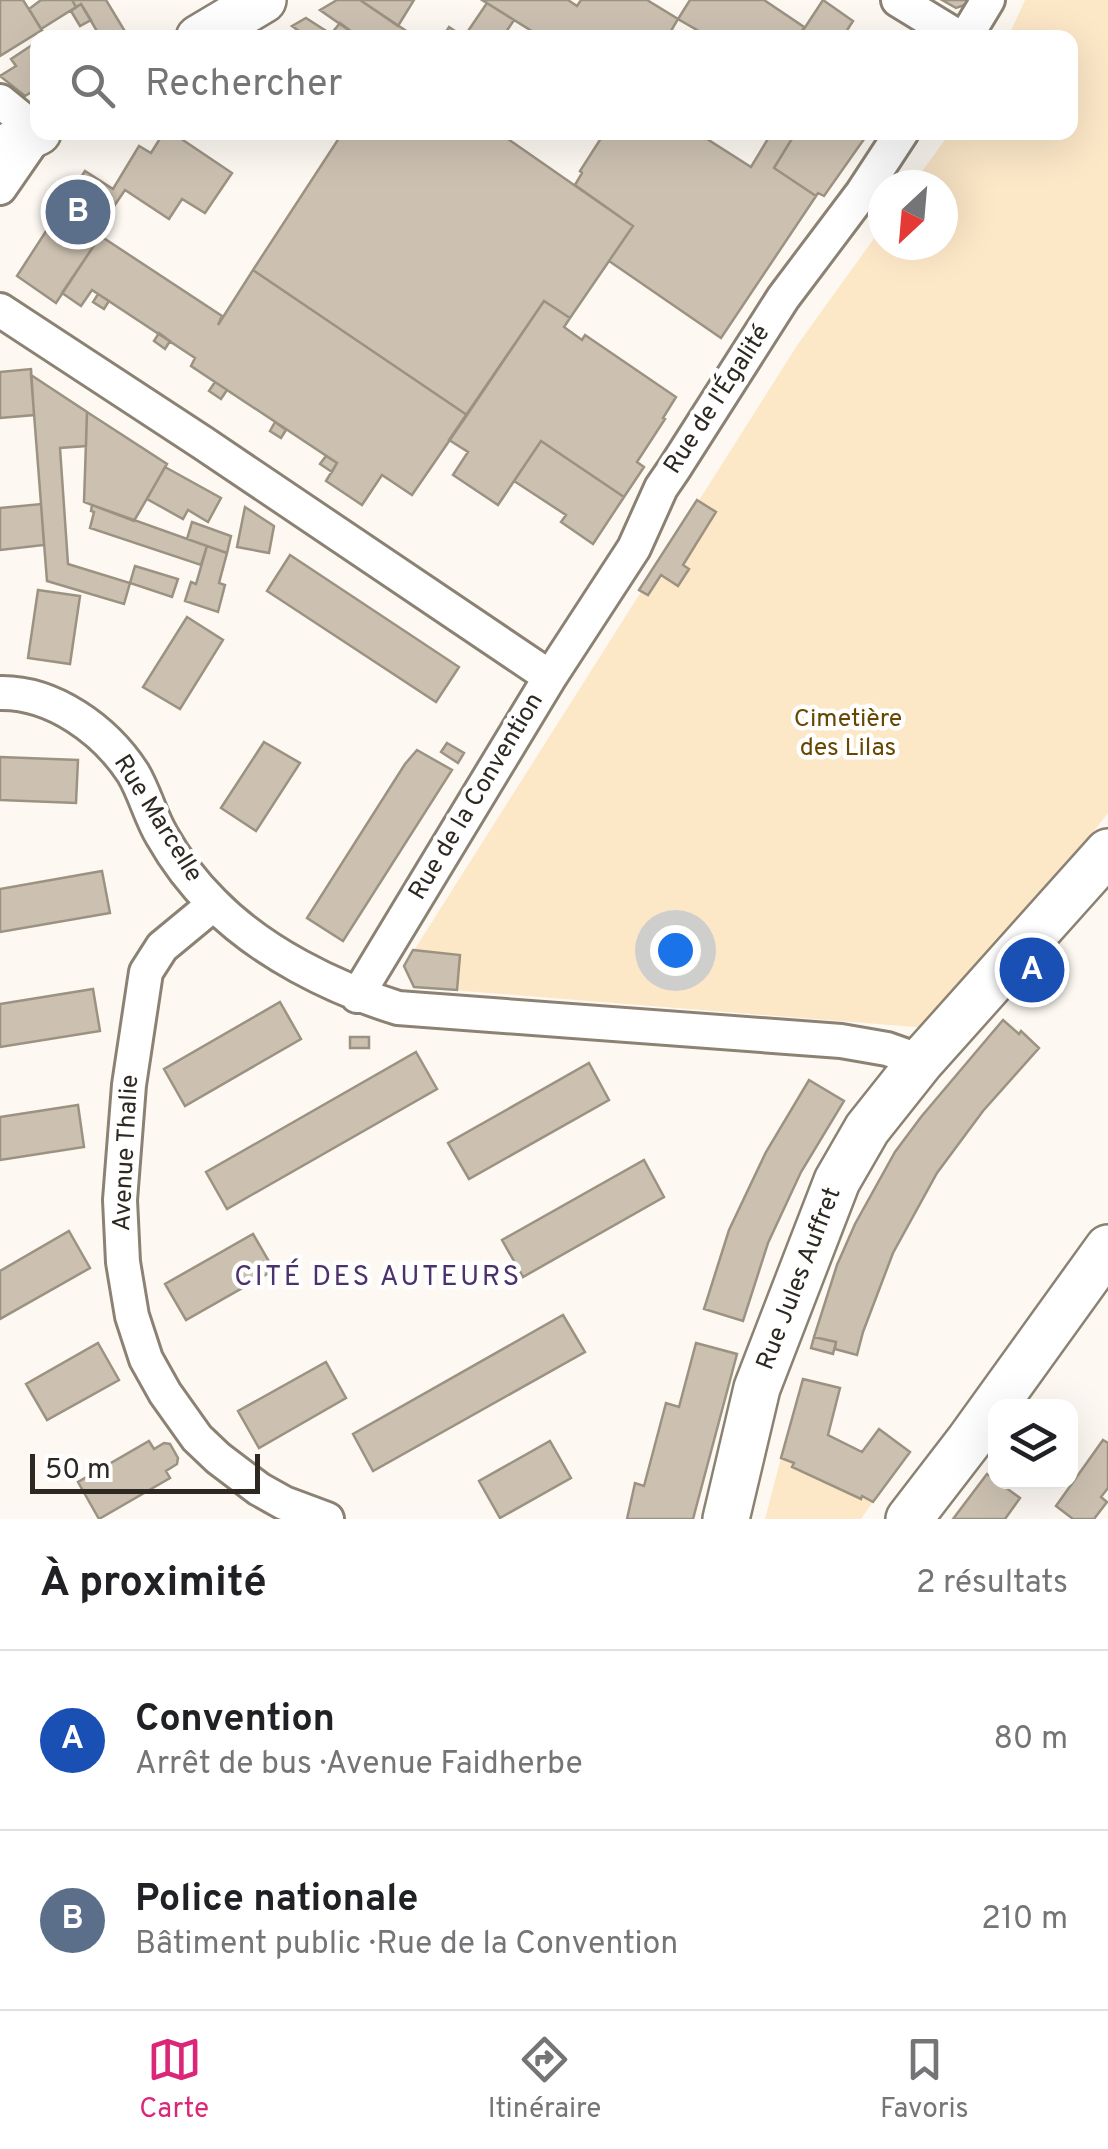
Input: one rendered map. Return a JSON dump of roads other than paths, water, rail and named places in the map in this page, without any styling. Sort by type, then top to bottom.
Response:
[{"type":"main road","points":[[212,30],[263,0]]},
{"type":"main road","points":[[0,150],[30,136]]},
{"type":"main road","name":"Rue Jules Auffret","points":[[726,1519],[757,1388],[837,1181],[868,1129],[921,1061],[1108,852]]},
{"type":"main road","points":[[908,1519],[1108,1248]]},
{"type":"street","points":[[898,0],[949,30]]},
{"type":"street","points":[[967,30],[988,0]]},
{"type":"street","points":[[0,100],[30,125]]},
{"type":"street","points":[[0,188],[33,140]]},
{"type":"street","name":"Rue de l'Égalité","points":[[550,677],[634,548],[661,488],[783,298],[897,140]]},
{"type":"street","name":"Rue de la Convention","points":[[0,310],[550,677],[358,996]]},
{"type":"street","name":"Rue Marcelle","points":[[0,692],[36,698],[71,714],[111,746],[134,774],[161,834],[214,904],[251,937],[358,996]]},
{"type":"street","name":"Avenue Thalie","points":[[214,904],[162,948],[146,972],[129,1085],[120,1200],[123,1262],[132,1316],[146,1359],[197,1438],[259,1489],[327,1519]]},
{"type":"street","points":[[358,996],[398,1008],[841,1041],[887,1048],[921,1061]]},
{"type":"place","name":"Police nationale","points":[[78,212]]},
{"type":"place","name":"Convention","points":[[1032,970]]},
{"type":"district","name":"CITÉ DES AUTEURS","points":[[378,1278]]},
{"type":"park label","name":"Cimetière des Lilas","points":[[848,734]]}]
